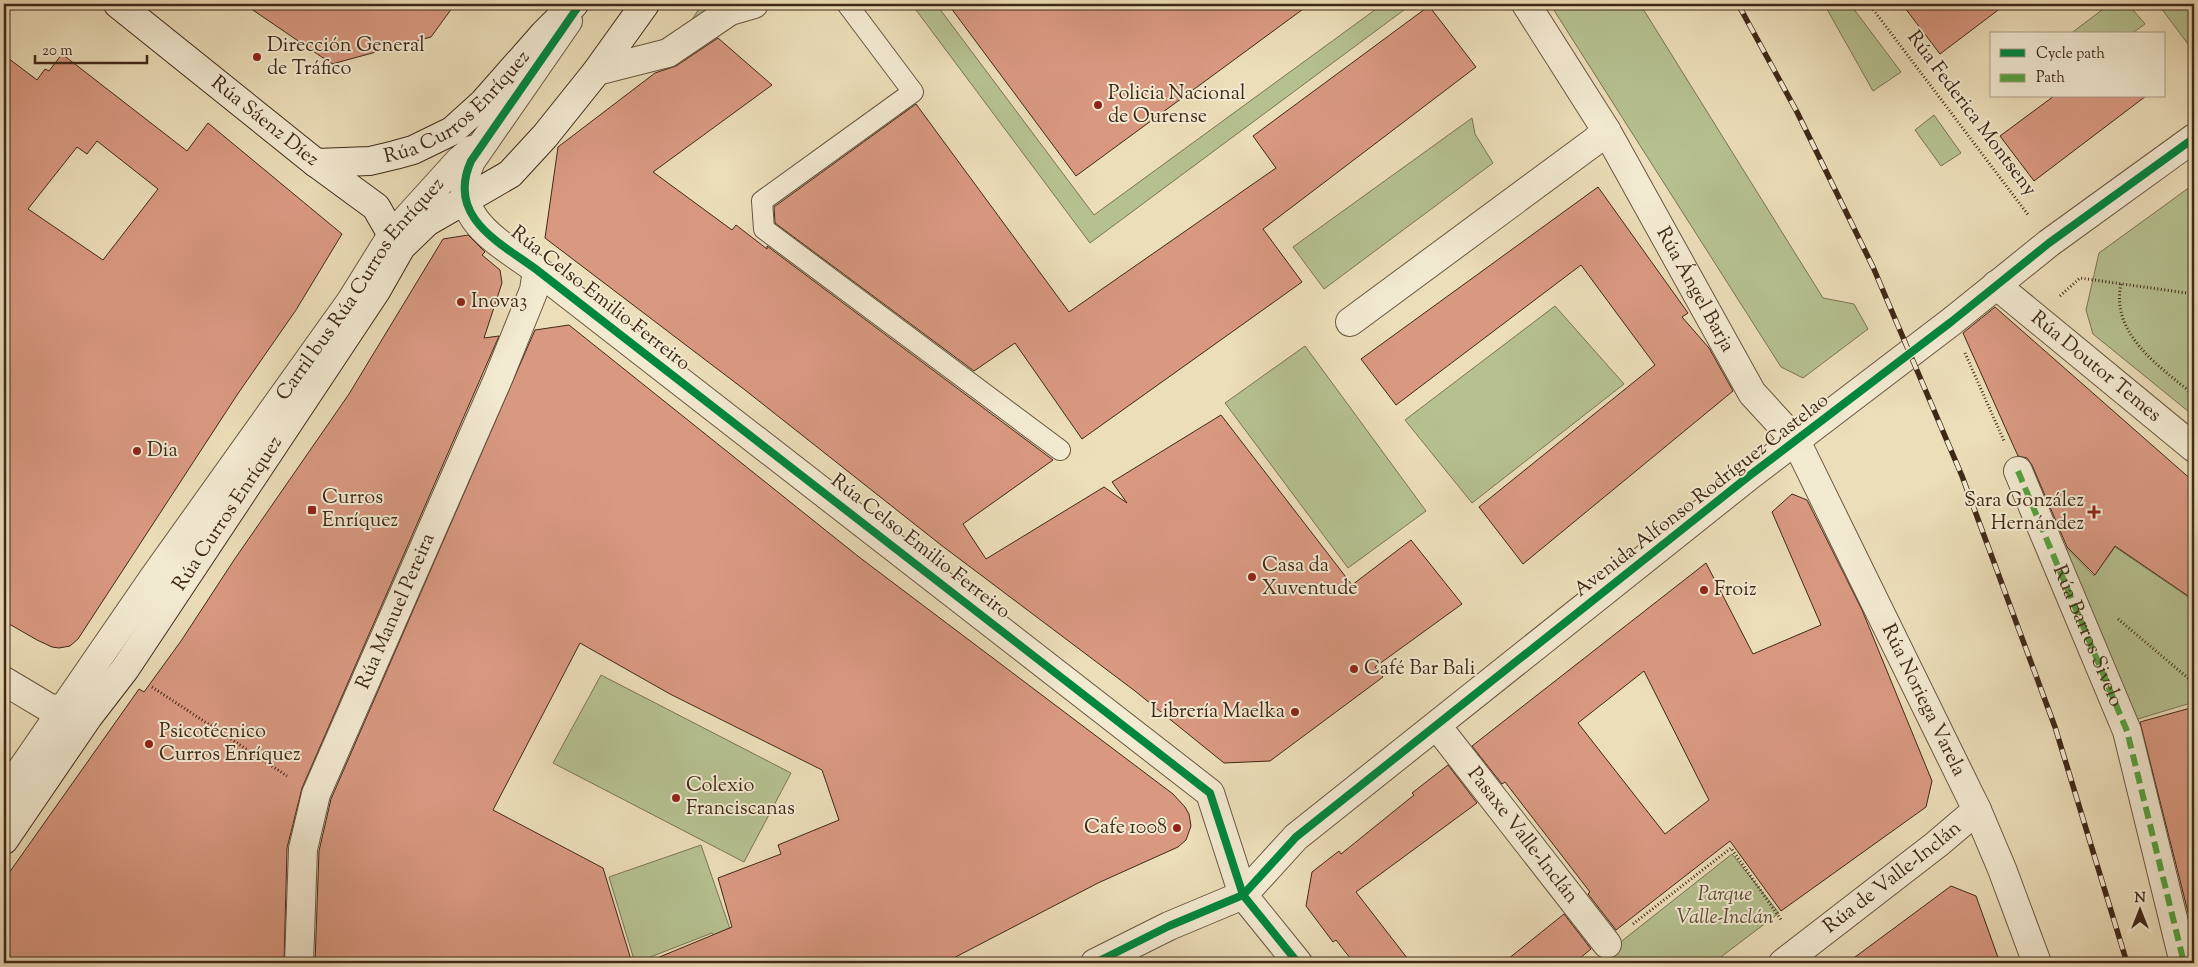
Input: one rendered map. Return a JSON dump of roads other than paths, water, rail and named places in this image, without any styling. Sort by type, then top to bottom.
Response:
[{"type":"street","name":"Rúa Sáenz Díez","points":[[118,4],[316,163],[376,207],[397,241]]},
{"type":"street","name":"Rúa Curros Enríquez","points":[[316,163],[370,161],[413,150],[452,131],[484,102],[544,34],[574,4]]},
{"type":"street","name":"Rúa Curros Enríquez","points":[[465,200],[464,183],[466,171],[580,4]]},
{"type":"street","name":"Rúa Curros Enríquez","points":[[4,840],[88,717],[125,669],[376,291],[397,241],[510,174],[546,136],[597,71],[645,4]]},
{"type":"street","points":[[597,71],[668,53],[730,11],[754,4]]},
{"type":"street","name":"Rúa Ángel Barja","points":[[1526,4],[1606,130],[1752,393],[1796,442]]},
{"type":"street","points":[[1350,322],[1595,141],[1606,130]]},
{"type":"street","name":"Carril bus Rúa Curros Enríquez","points":[[4,795],[63,708],[351,301],[459,161],[487,138]]},
{"type":"street","name":"Avenida Alfonso Rodríguez Castelao","points":[[1243,895],[1296,837],[1749,476],[1951,322],[2049,243],[2194,138]]},
{"type":"street","name":"Rúa Celso Emilio Ferreiro","points":[[465,200],[467,209],[477,223],[496,240],[1210,793],[1243,895],[1298,963]]},
{"type":"street","name":"Rúa Manuel Pereira","points":[[299,963],[303,849],[316,794],[498,379],[534,290],[537,270]]},
{"type":"street","name":"Rúa Doutor Temes","points":[[1996,285],[2194,448]]},
{"type":"street","name":"Rúa Noriega Varela","points":[[1796,442],[1977,810],[2002,869],[2037,963]]},
{"type":"street","name":"Rúa Barros Sivelo","points":[[2018,471],[2126,731],[2184,963]]},
{"type":"street","points":[[4,681],[51,709],[63,708],[88,717]]},
{"type":"street","name":"Pasaxe Valle-Inclán","points":[[1437,726],[1607,944]]},
{"type":"street","name":"Rúa de Valle-Inclán","points":[[1792,956],[1937,844],[1977,810]]},
{"type":"street","points":[[1095,963],[1169,926],[1243,895]]},
{"type":"lane","points":[[847,4],[912,92],[762,200],[764,229],[1060,450]]},
{"type":"railway","points":[[1738,4],[1797,112],[1873,267],[1962,476],[2055,727],[2127,963]]},
{"type":"place","name":"Dirección General de Tráfico","points":[[257,57]]},
{"type":"place","name":"Policia Nacional de Ourense","points":[[1098,105]]},
{"type":"place","name":"Inova3","points":[[461,302]]},
{"type":"place","name":"Dia","points":[[137,451]]},
{"type":"place","name":"Curros Enríquez","points":[[312,510]]},
{"type":"place","name":"Sara González Hernández","points":[[2094,512]]},
{"type":"place","name":"Casa da Xuventude","points":[[1252,577]]},
{"type":"place","name":"Froiz","points":[[1704,590]]},
{"type":"place","name":"Café Bar Bali","points":[[1354,669]]},
{"type":"place","name":"Librería Maelka","points":[[1295,712]]},
{"type":"place","name":"Psicotécnico Curros Enríquez","points":[[149,744]]},
{"type":"place","name":"Colexio Franciscanas","points":[[676,798]]},
{"type":"place","name":"Cafe 1008","points":[[1177,828]]},
{"type":"park label","name":"Parque Valle-Inclán","points":[[1725,906]]}]
